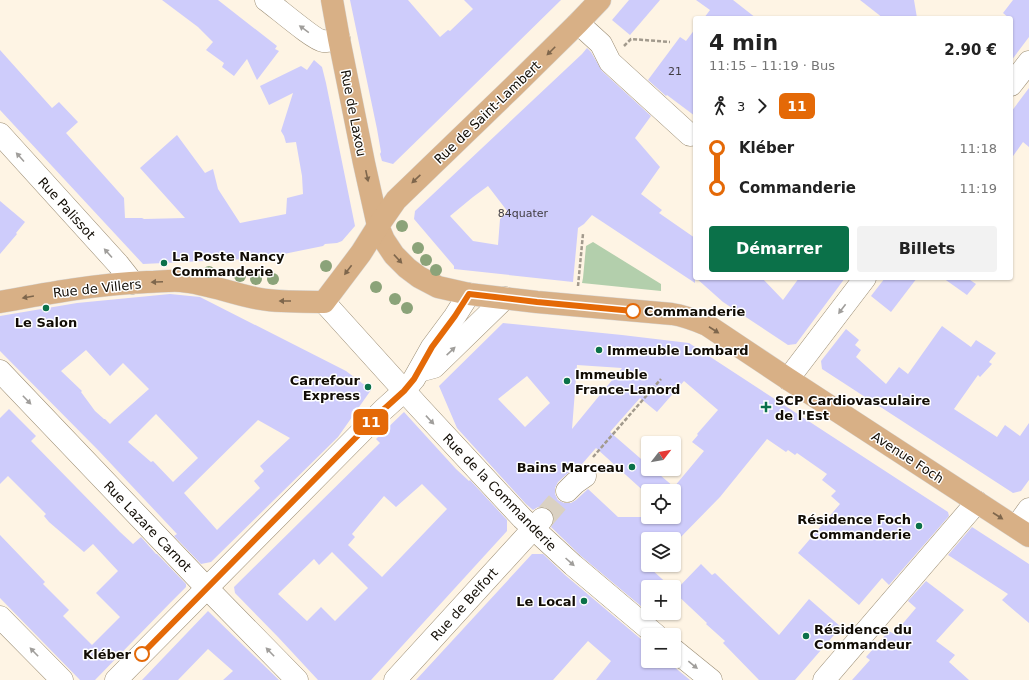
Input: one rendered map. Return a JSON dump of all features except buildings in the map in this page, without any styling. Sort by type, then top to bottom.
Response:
[{"type":"main road","name":"Rue de Laxou","points":[[332,0],[378,226],[384,240],[394,255],[419,277],[438,287],[469,294]]},
{"type":"main road","name":"Rue de Saint-Lambert","points":[[324,302],[396,200],[514,87],[600,0]]},
{"type":"main road","name":"Rue de Villers","points":[[0,302],[94,287],[133,283],[180,281],[196,283],[255,298],[278,301],[324,302]]},
{"type":"main road","name":"Avenue Foch","points":[[469,294],[685,316],[707,325],[1023,531]]},
{"type":"street","points":[[266,0],[317,38],[323,41],[339,39]]},
{"type":"street","points":[[578,23],[601,44],[610,62],[690,135]]},
{"type":"street","points":[[1013,83],[1029,62]]},
{"type":"street","name":"Rue Palissot","points":[[0,134],[118,264],[133,283]]},
{"type":"street","points":[[788,379],[863,280]]},
{"type":"street","points":[[116,680],[377,416],[404,391],[419,371],[432,347],[469,294]]},
{"type":"street","points":[[419,371],[434,367],[506,298]]},
{"type":"street","name":"Rue de la Commanderie","points":[[324,302],[404,391],[538,524],[573,565],[648,628]]},
{"type":"street","name":"Rue Lazare Carnot","points":[[0,372],[297,680]]},
{"type":"street","points":[[567,491],[585,476]]},
{"type":"street","points":[[824,680],[977,502]]},
{"type":"street","points":[[1023,531],[1029,510]]},
{"type":"street","name":"Rue de Belfort","points":[[395,680],[538,524]]},
{"type":"street","points":[[0,617],[62,680]]},
{"type":"street","points":[[681,656],[711,680]]},
{"type":"path","points":[[610,62],[631,39],[670,42]]},
{"type":"path","points":[[578,286],[583,234]]},
{"type":"path","points":[[585,476],[582,469],[661,379]]},
{"type":"green space","points":[[593,242],[661,284],[661,291],[582,283],[586,246]]},
{"type":"tunnel","points":[[543,519],[567,491]]},
{"type":"bus line","name":"11","points":[[142,654],[383,410],[404,391],[414,379],[432,347],[469,294],[633,311]]},
{"type":"place","name":"La Poste Nancy Commanderie","points":[[164,263]]},
{"type":"place","name":"Le Salon","points":[[46,308]]},
{"type":"place","name":"Commanderie","points":[[633,311]]},
{"type":"place","name":"Immeuble Lombard","points":[[599,350]]},
{"type":"place","name":"Immeuble France-Lanord","points":[[567,381]]},
{"type":"place","name":"Carrefour Express","points":[[368,387]]},
{"type":"place","name":"SCP Cardiovasculaire de l'Est","points":[[766,407]]},
{"type":"place","name":"Bains Marceau","points":[[632,467]]},
{"type":"place","name":"Résidence Foch Commanderie","points":[[919,526]]},
{"type":"place","name":"Le Local","points":[[584,601]]},
{"type":"place","name":"Résidence du Commandeur","points":[[806,636]]},
{"type":"place","name":"Kléber","points":[[142,654]]}]
